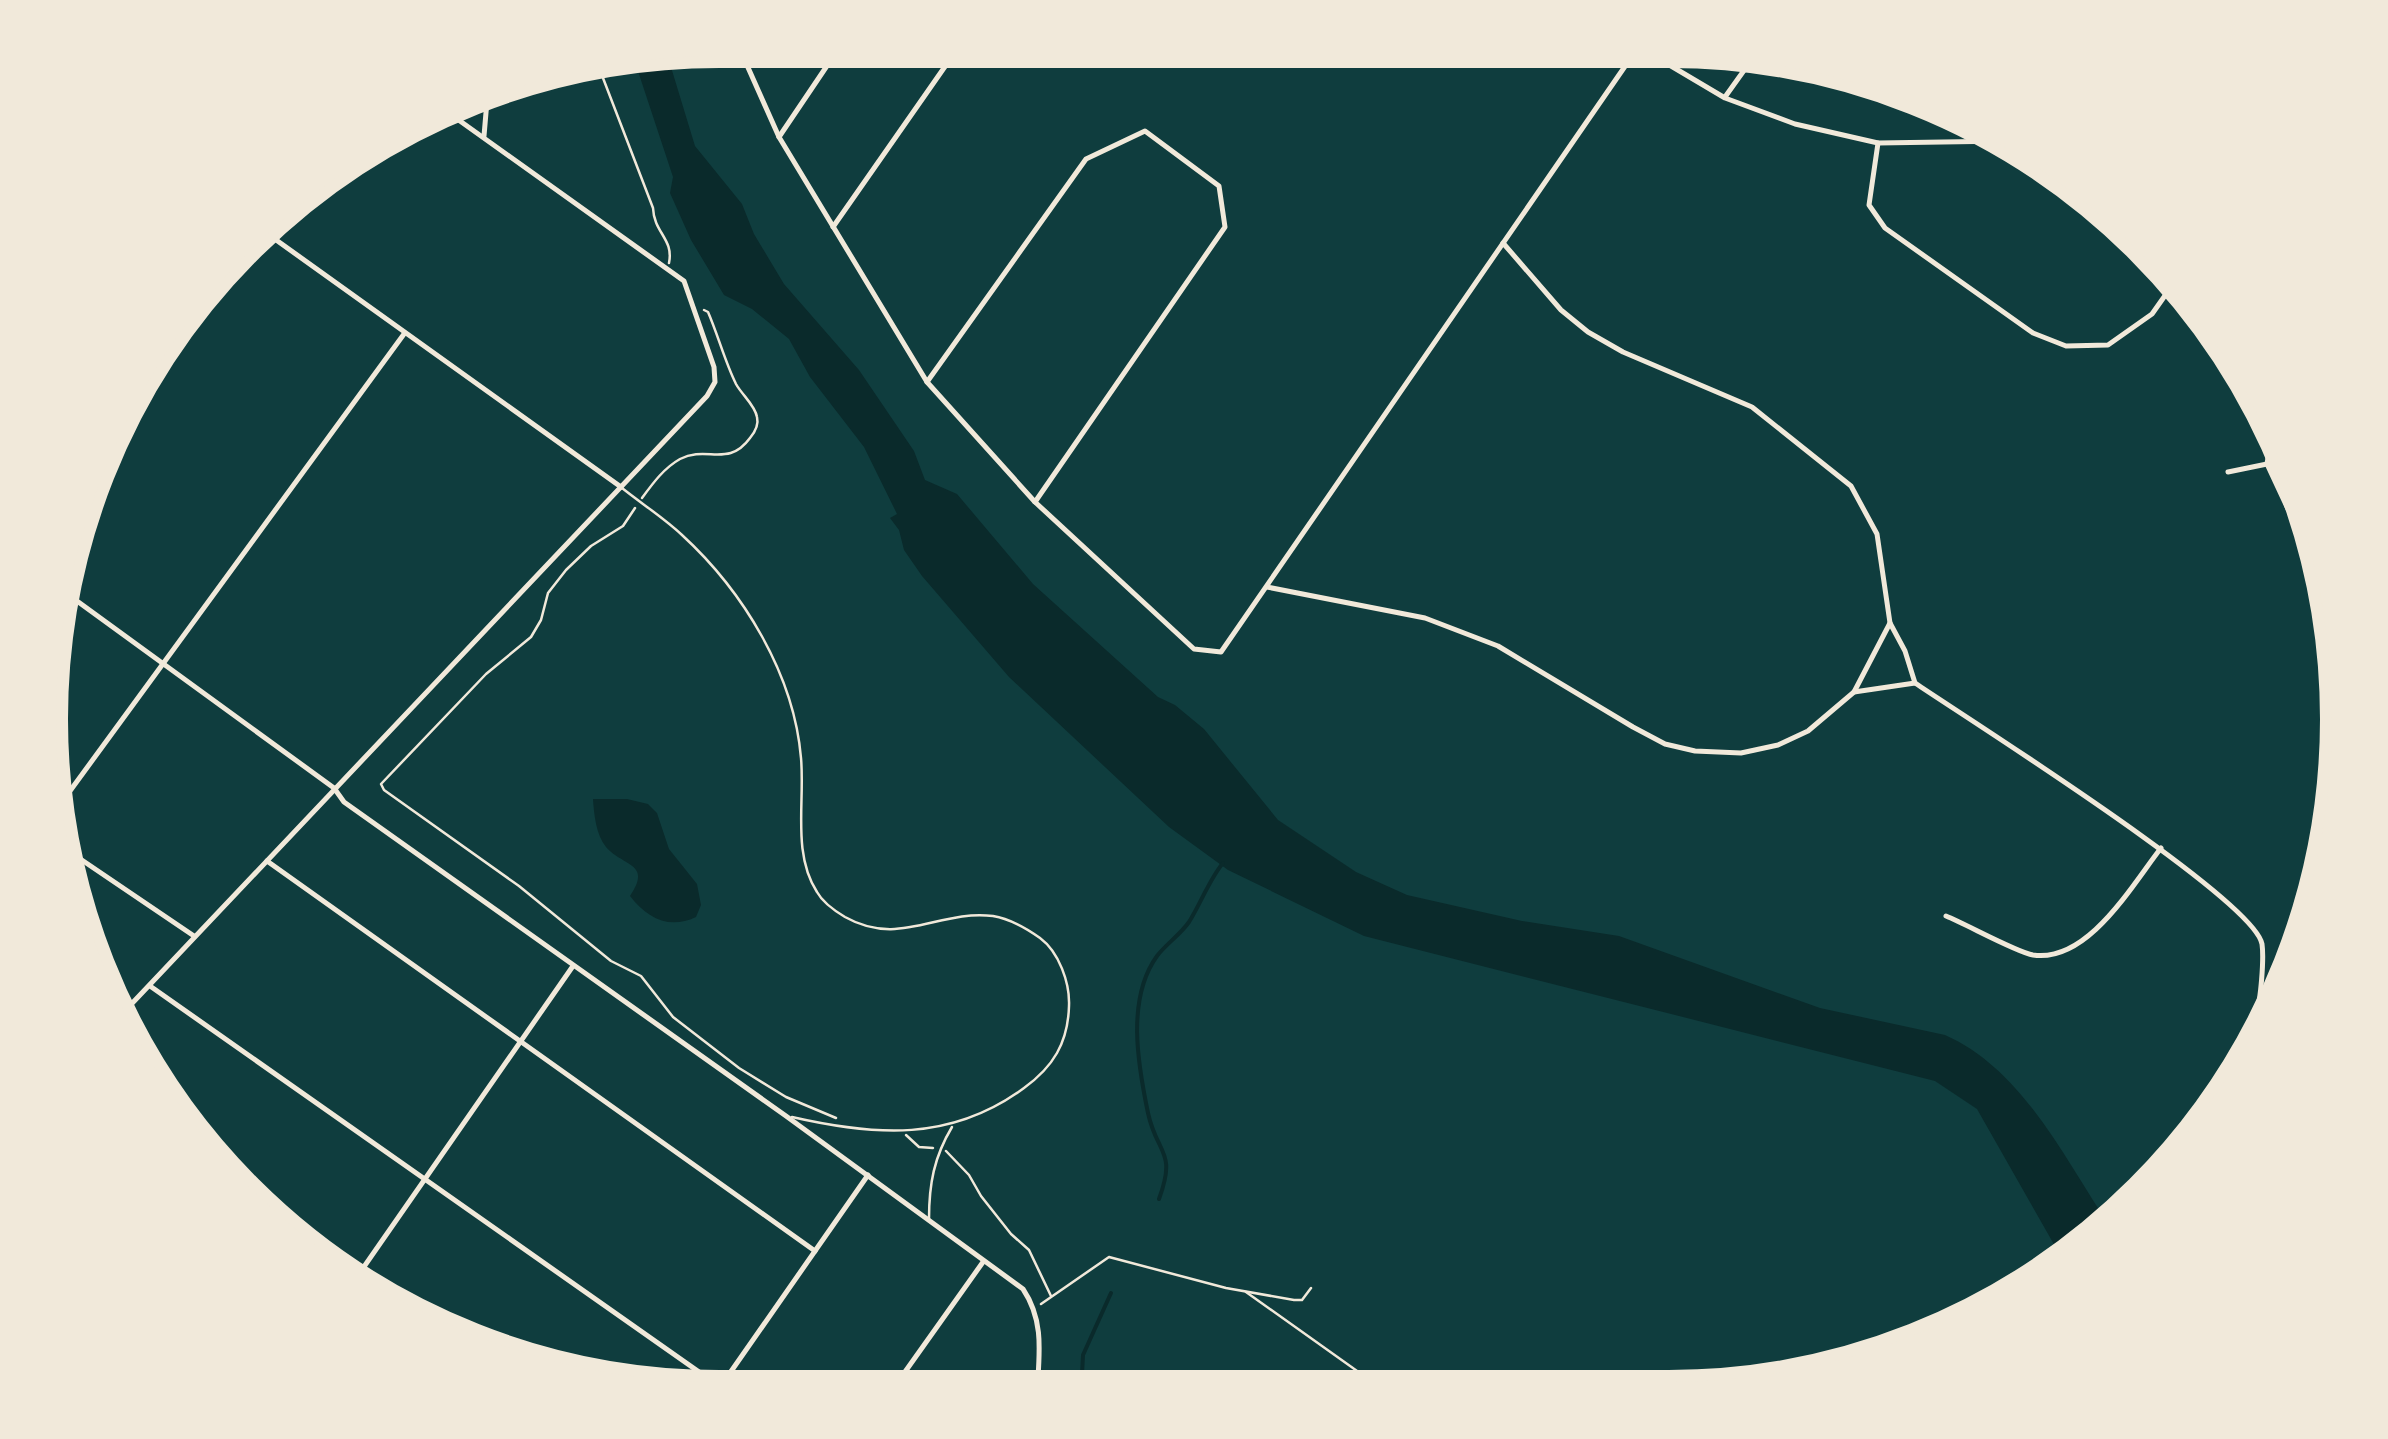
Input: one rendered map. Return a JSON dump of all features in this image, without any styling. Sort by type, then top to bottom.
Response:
[{"type":"street","points":[[746,62],[779,137],[927,382],[1035,502],[1194,649],[1221,652],[1629,62]]},
{"type":"street","points":[[779,137],[829,62]]},
{"type":"street","points":[[834,227],[948,62]]},
{"type":"street","points":[[1664,62],[1725,98],[1795,124],[1878,143],[1980,141]]},
{"type":"street","points":[[1725,98],[1746,67]]},
{"type":"street","points":[[484,138],[487,106]]},
{"type":"street","points":[[129,1007],[707,396],[715,382],[714,367],[684,280],[456,118]]},
{"type":"street","points":[[927,382],[1086,159],[1146,131],[1219,186],[1225,227],[1035,502]]},
{"type":"street","points":[[1878,143],[1869,205],[1885,228],[2032,333],[2066,346],[2108,345],[2152,314],[2167,292]]},
{"type":"street","points":[[273,238],[621,487]]},
{"type":"street","points":[[1503,243],[1561,310],[1588,332],[1623,352],[1752,407],[1851,486],[1877,534],[1890,622],[1915,684],[2161,848],[2248,919],[2262,942],[2258,1009],[2252,1022]]},
{"type":"street","points":[[67,795],[404,334]]},
{"type":"street","points":[[2269,454],[2267,464],[2292,512]]},
{"type":"street","points":[[2228,472],[2267,464]]},
{"type":"street","points":[[1268,588],[1425,618],[1498,646],[1665,744],[1695,751],[1741,754],[1778,745],[1808,731],[1854,692],[1890,622]]},
{"type":"street","points":[[74,599],[334,788],[344,802],[1023,1289],[1035,1308],[1040,1330],[1038,1376]]},
{"type":"street","points":[[1854,692],[1915,684]]},
{"type":"street","points":[[1946,916],[2034,955],[2066,950],[2092,936],[2161,848]]},
{"type":"street","points":[[77,858],[194,936]]},
{"type":"street","points":[[267,861],[815,1251]]},
{"type":"street","points":[[361,1270],[573,966]]},
{"type":"street","points":[[150,986],[698,1375]]},
{"type":"street","points":[[728,1376],[868,1175]]},
{"type":"street","points":[[901,1376],[983,1262]]},
{"type":"lane","points":[[621,487],[682,534],[734,591],[768,648],[801,754],[802,849],[818,895],[836,912],[862,926],[892,931],[966,918],[989,916],[1010,920],[1045,942],[1058,962],[1070,999],[1064,1044],[1051,1063],[1003,1104],[953,1126],[902,1131],[850,1130],[786,1116]]},
{"type":"lane","points":[[929,1220],[929,1184],[939,1148],[953,1126]]},
{"type":"path","points":[[601,73],[653,208],[654,224],[672,252],[668,269]]},
{"type":"path","points":[[693,306],[708,312],[736,383],[757,415],[757,428],[731,455],[698,454],[668,468],[622,526],[590,546],[566,570],[548,594],[541,620],[531,637],[486,674],[381,784],[384,790],[519,886],[611,961],[641,976],[673,1017],[739,1068],[786,1098],[848,1120]]},
{"type":"path","points":[[902,1131],[918,1147],[950,1152],[1002,1224],[1029,1250],[1052,1297]]},
{"type":"path","points":[[1035,1308],[1109,1257],[1244,1291],[1302,1300],[1310,1288]]},
{"type":"path","points":[[1244,1291],[1365,1376]]},
{"type":"water","points":[[670,65],[695,146],[742,204],[754,234],[784,284],[859,370],[914,451],[925,480],[957,494],[1033,584],[1158,697],[1175,705],[1204,729],[1278,820],[1356,872],[1407,895],[1522,921],[1619,936],[1820,1008],[1945,1035],[1998,1070],[2020,1094],[2102,1213],[2057,1249],[1977,1109],[1935,1081],[1364,936],[1228,870],[1169,827],[1009,677],[922,576],[904,550],[899,530],[890,518],[897,514],[864,447],[810,377],[789,339],[752,309],[724,295],[691,240],[670,193],[673,177],[637,68]]},
{"type":"water","points":[[593,799],[627,799],[648,804],[657,813],[669,849],[697,884],[701,905],[696,917],[677,922],[659,920],[630,896],[637,871],[603,842]]},
{"type":"waterway","points":[[1159,1199],[1166,1161],[1152,1127],[1141,1074],[1137,1033],[1141,992],[1157,956],[1189,922],[1223,863]]},
{"type":"waterway","points":[[1082,1376],[1083,1355],[1111,1293]]}]
